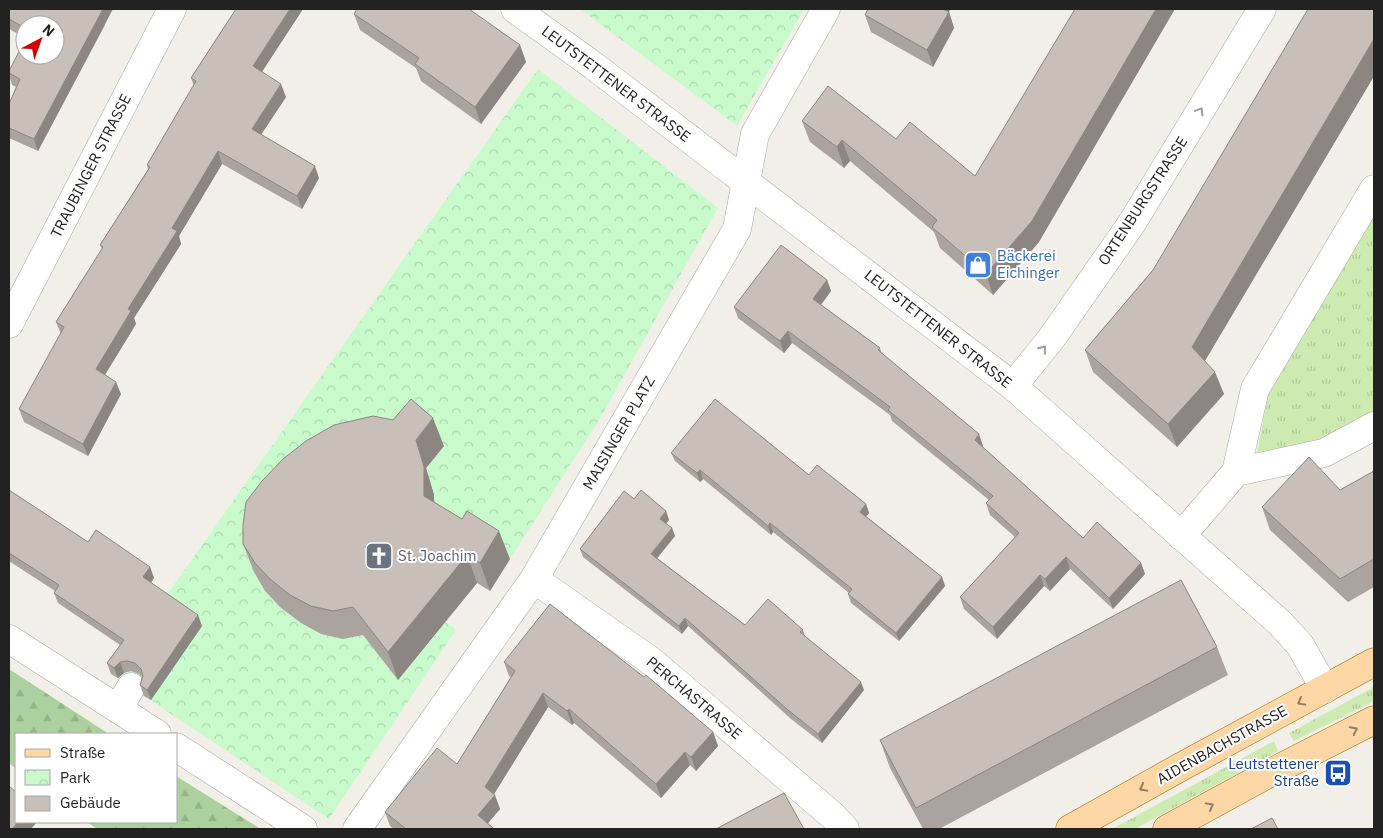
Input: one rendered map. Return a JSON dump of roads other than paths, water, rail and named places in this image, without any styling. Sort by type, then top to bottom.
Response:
[{"type":"main road","name":"AIDENBACHSTRASSE","points":[[1070,829],[1374,662]]},
{"type":"main road","points":[[1167,829],[1268,774],[1374,720]]},
{"type":"street","name":"TRAUBINGER STRASSE","points":[[10,319],[172,9]]},
{"type":"street","name":"LEUTSTETTENER STRASSE","points":[[514,9],[594,66],[1012,386],[1280,623],[1300,645],[1324,689]]},
{"type":"street","name":"MAISINGER PLATZ","points":[[357,829],[534,578],[737,229],[755,134],[826,9]]},
{"type":"street","name":"ORTENBURGSTRASSE","points":[[1012,386],[1051,339],[1132,223],[1262,9]]},
{"type":"street","points":[[1181,536],[1236,472],[1255,389],[1374,189]]},
{"type":"street","points":[[1236,472],[1324,453],[1374,426]]},
{"type":"street","name":"PERCHASTRASSE","points":[[534,578],[650,661],[834,817],[845,829]]},
{"type":"street","points":[[9,639],[125,698],[156,733]]},
{"type":"street","points":[[178,748],[304,829]]},
{"type":"place","name":"Bäckerei Eichinger","points":[[978,265]]},
{"type":"place","name":"St. Joachim","points":[[379,556]]},
{"type":"place","name":"Leutstettener Straße","points":[[1338,773]]}]
